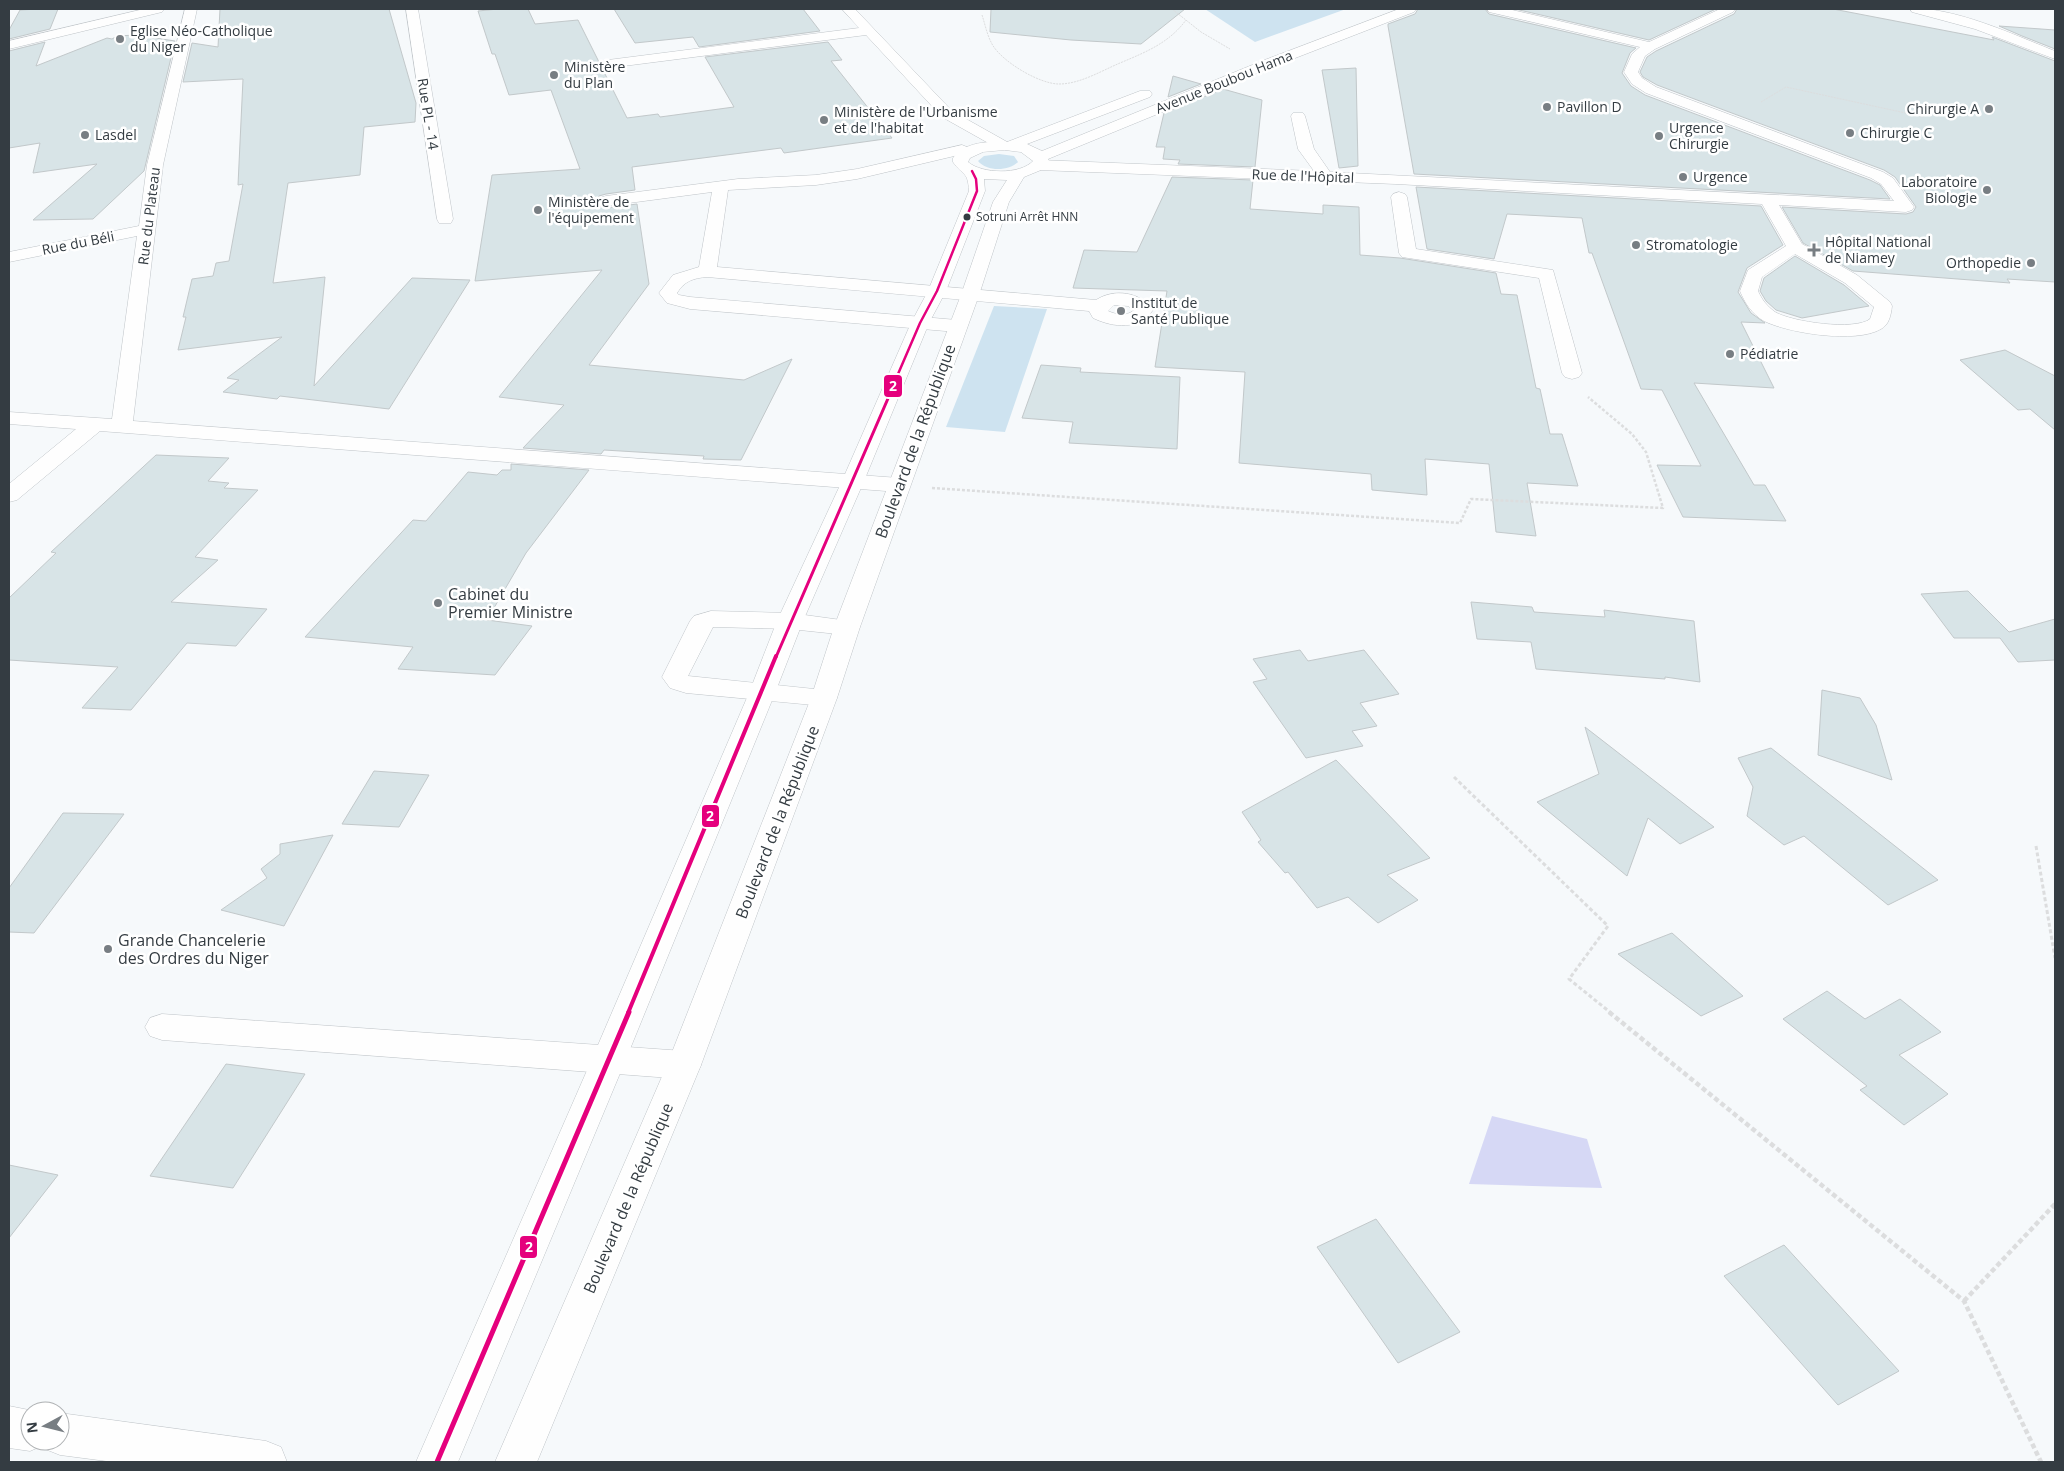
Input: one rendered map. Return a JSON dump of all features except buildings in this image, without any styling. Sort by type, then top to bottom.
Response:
[{"type":"street","points":[[9,45],[158,9]]},
{"type":"street","name":"Rue du Plateau","points":[[122,425],[155,165],[191,9]]},
{"type":"street","name":"Rue PL - 14","points":[[412,9],[445,219]]},
{"type":"street","points":[[851,9],[869,31],[947,114],[1007,146]]},
{"type":"street","name":"Avenue Boubou Hama","points":[[1032,165],[1267,64],[1410,9]]},
{"type":"street","points":[[1493,9],[1650,46]]},
{"type":"street","points":[[1729,9],[1650,46],[1639,54],[1631,72],[1637,81],[1651,90],[1845,164],[1858,186],[1858,194],[1848,204]]},
{"type":"street","points":[[1916,9],[1979,26],[2055,55]]},
{"type":"street","points":[[608,64],[869,31]]},
{"type":"street","name":"Avenue Boubou Hama","points":[[1007,146],[1160,88]]},
{"type":"street","points":[[437,1462],[609,1059],[762,693],[790,621],[853,481],[920,323],[937,290],[977,191],[976,179],[947,114]]},
{"type":"street","points":[[1298,116],[1306,149],[1326,177]]},
{"type":"street","points":[[606,201],[721,186],[816,180],[966,158],[981,148],[1007,146],[1029,150],[1032,165]]},
{"type":"street","name":"Rue de l'Hôpital","points":[[966,158],[989,175],[1032,165],[1326,177],[1397,188],[1567,188],[1906,207],[1887,181],[1877,174],[1845,164]]},
{"type":"street","name":"Boulevard de la République","points":[[516,1462],[684,1066],[824,698],[847,627],[970,295],[1001,202],[1032,165]]},
{"type":"street","points":[[708,272],[721,186]]},
{"type":"street","points":[[1397,188],[1408,253],[1547,274],[1572,373]]},
{"type":"street","points":[[1767,199],[1795,247],[1851,279],[1883,306],[1881,318],[1873,326],[1856,329],[1808,328],[1772,317],[1756,306],[1749,291],[1754,274],[1795,247]]},
{"type":"street","name":"Rue du Béli","points":[[9,257],[148,229]]},
{"type":"street","points":[[957,326],[690,303],[674,299],[668,293],[672,285],[683,276],[708,272],[937,290],[970,295],[1098,306]]},
{"type":"street","points":[[9,418],[122,425],[899,486]]},
{"type":"street","points":[[9,495],[96,424]]},
{"type":"street","points":[[824,698],[686,685],[678,682],[675,677],[703,621],[720,619],[790,621],[847,627]]},
{"type":"street","points":[[162,1027],[684,1066]]},
{"type":"street","points":[[70,1435],[266,1462]]},
{"type":"path","points":[[1172,9],[1233,51]]},
{"type":"path","points":[[982,15],[994,47],[1010,61],[1041,81],[1051,84],[1060,84],[1092,74],[1146,53],[1172,38],[1186,20]]},
{"type":"path","points":[[1731,121],[1786,87],[1924,117]]},
{"type":"path","points":[[899,486],[1460,523],[1471,498],[1663,508],[1646,452],[1632,434],[1574,384],[1572,373]]},
{"type":"path","points":[[1454,778],[1608,926],[1569,978],[1964,1301],[2040,1462]]},
{"type":"path","points":[[2036,846],[2055,958]]},
{"type":"path","points":[[1964,1301],[2055,1204]]},
{"type":"shaded area","points":[[1205,9],[1346,9],[1255,42]]},
{"type":"shaded area","points":[[999,154],[1014,156],[1018,162],[1004,169],[992,169],[978,161],[984,156]]},
{"type":"shaded area","points":[[994,306],[1047,309],[1005,432],[946,427]]},
{"type":"shaded area","points":[[1492,1116],[1587,1139],[1602,1188],[1469,1184]]},
{"type":"transit line","name":"2","points":[[437,1462],[609,1059],[762,693],[790,621],[853,481],[920,323],[937,291],[977,191],[976,179],[972,171]]},
{"type":"place","name":"Eglise Néo-Catholique du Niger","points":[[120,39]]},
{"type":"place","name":"Ministère du Plan","points":[[554,75]]},
{"type":"place","name":"Pavillon D","points":[[1547,107]]},
{"type":"place","name":"Chirurgie A","points":[[1989,109]]},
{"type":"place","name":"Ministère de l'Urbanisme et de l'habitat","points":[[824,120]]},
{"type":"place","name":"Chirurgie C","points":[[1850,133]]},
{"type":"place","name":"Lasdel","points":[[85,135]]},
{"type":"place","name":"Urgence Chirurgie","points":[[1659,136]]},
{"type":"place","name":"Urgence","points":[[1683,177]]},
{"type":"place","name":"Laboratoire Biologie","points":[[1987,190]]},
{"type":"place","name":"Ministère de l'équipement","points":[[538,210]]},
{"type":"place","name":"Sotruni Arrêt HNN","points":[[967,217]]},
{"type":"place","name":"Stromatologie","points":[[1636,245]]},
{"type":"place","name":"Hôpital National de Niamey","points":[[1814,250]]},
{"type":"place","name":"Orthopedie","points":[[2031,263]]},
{"type":"place","name":"Institut de Santé Publique","points":[[1121,311]]},
{"type":"place","name":"Pédiatrie","points":[[1730,354]]},
{"type":"place","name":"Cabinet du Premier Ministre","points":[[438,603]]},
{"type":"place","name":"Grande Chancelerie des Ordres du Niger","points":[[108,949]]}]
